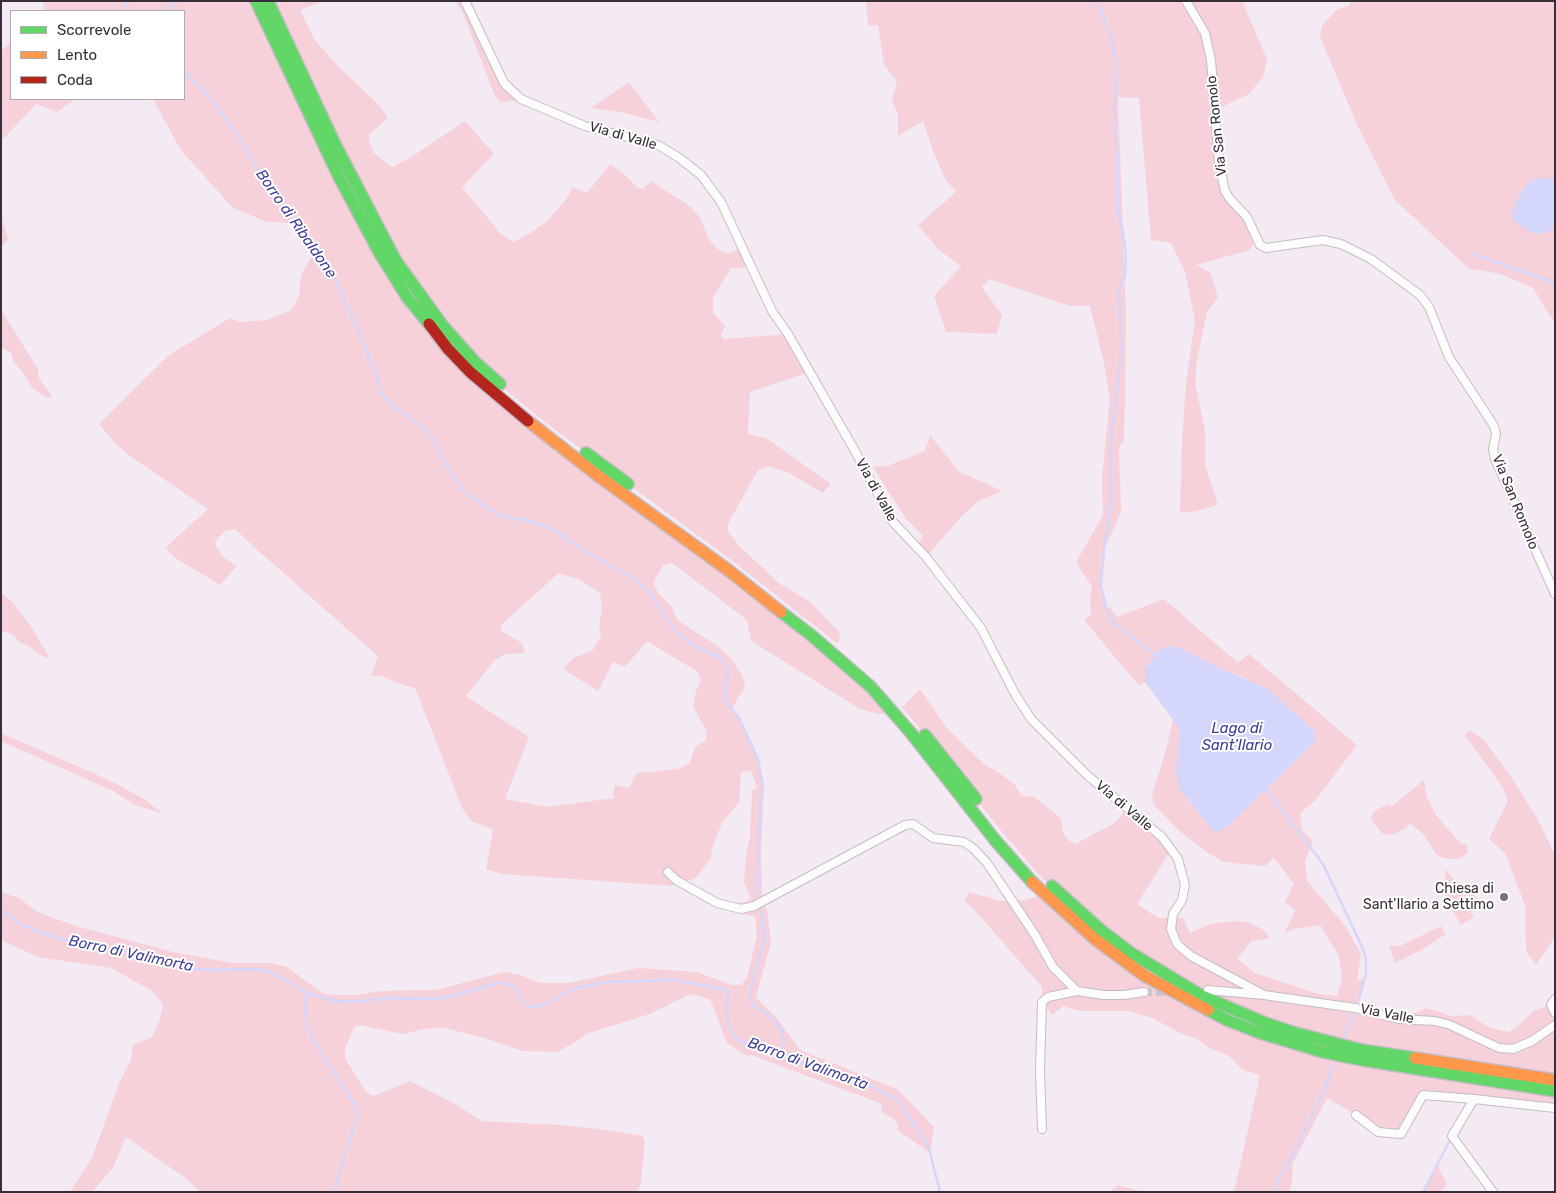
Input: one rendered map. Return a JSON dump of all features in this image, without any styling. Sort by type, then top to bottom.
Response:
[{"type":"highway","points":[[256,1],[339,177],[379,252],[407,297],[448,349],[470,372],[523,417],[597,475],[728,570],[811,634],[856,673],[871,687],[911,733],[995,840],[1032,882],[1094,939],[1164,987],[1227,1020],[1260,1033],[1316,1050],[1362,1060],[1555,1091]]},
{"type":"highway","points":[[268,1],[339,153],[384,240],[422,298],[461,347],[523,405],[757,580],[862,665],[881,683],[918,726],[1003,833],[1040,876],[1102,931],[1131,953],[1202,996],[1234,1011],[1277,1027],[1362,1050],[1555,1080]]},
{"type":"street","name":"Via di Valle","points":[[465,1],[504,83],[520,99],[585,126],[658,145],[678,157],[701,175],[721,202],[772,311],[788,334],[855,451],[892,522],[926,557],[981,628],[1015,694],[1031,719],[1088,776],[1162,837],[1178,859],[1185,885],[1182,900],[1173,914],[1171,929],[1177,944],[1191,956],[1264,995]]},
{"type":"street","name":"Via San Romolo","points":[[1186,1],[1205,33],[1211,60],[1219,162],[1225,191],[1230,199],[1248,217],[1260,245],[1266,248],[1323,240],[1341,244],[1371,260],[1420,295],[1430,307],[1449,357],[1494,426],[1496,434],[1493,449],[1495,460],[1555,594]]},
{"type":"street","points":[[668,872],[676,880],[717,903],[740,909],[759,903],[905,825],[913,824],[933,838],[964,842],[974,849],[987,863],[1035,935],[1053,967],[1077,990]]},
{"type":"street","points":[[1042,1129],[1040,1070],[1042,1002],[1048,997],[1077,990],[1103,995],[1124,995],[1144,992]]},
{"type":"street","name":"Via Valle","points":[[1208,990],[1264,995],[1358,1008],[1399,1019],[1435,1020],[1499,1048],[1506,1049],[1513,1049],[1532,1041],[1555,1025]]},
{"type":"street","points":[[1356,1115],[1378,1132],[1401,1134],[1423,1095],[1555,1108]]},
{"type":"street","points":[[1474,1099],[1452,1136],[1493,1192]]},
{"type":"shaded area","points":[[43,1],[256,1],[448,349],[728,570],[894,713],[878,714],[860,709],[764,649],[751,640],[747,620],[672,563],[663,565],[653,583],[659,594],[672,607],[677,620],[719,647],[732,659],[743,678],[745,686],[733,707],[758,759],[764,784],[761,853],[762,901],[767,910],[771,943],[756,997],[776,1017],[800,1050],[897,1089],[934,1127],[930,1153],[897,1130],[898,1125],[893,1118],[881,1112],[882,1104],[751,1055],[747,1056],[727,1043],[710,999],[690,994],[650,1014],[586,1034],[557,1052],[522,1051],[488,1039],[445,1028],[424,1029],[403,1034],[359,1025],[354,1027],[345,1048],[345,1058],[366,1092],[373,1096],[410,1081],[455,1104],[482,1121],[560,1125],[643,1136],[645,1141],[641,1183],[637,1192],[201,1192],[184,1177],[126,1137],[113,1168],[92,1192],[70,1192],[92,1158],[119,1083],[131,1060],[133,1045],[152,1037],[159,1022],[163,1005],[152,991],[111,968],[38,957],[5,942],[1,938],[1,892],[19,898],[37,912],[79,927],[173,952],[232,963],[269,963],[287,967],[322,993],[336,995],[356,995],[381,991],[436,990],[504,972],[520,975],[540,983],[569,983],[638,968],[697,972],[732,985],[741,985],[747,978],[757,936],[755,916],[737,913],[735,908],[736,903],[745,902],[751,898],[744,882],[746,855],[750,837],[752,791],[757,787],[751,770],[741,773],[739,802],[722,823],[712,849],[711,858],[695,879],[671,886],[502,874],[486,869],[493,829],[471,821],[462,808],[415,688],[381,676],[371,676],[378,656],[235,529],[225,531],[215,541],[224,558],[237,566],[220,585],[177,559],[165,548],[208,509],[131,457],[114,442],[99,424],[169,355],[230,318],[240,322],[267,320],[291,310],[299,296],[301,275],[313,254],[291,223],[267,222],[233,208],[180,149],[154,100],[185,100],[185,10],[44,10]],"holes":[[[559,573],[580,580],[600,593],[602,610],[599,625],[601,637],[592,651],[573,658],[563,669],[598,691],[613,662],[625,667],[647,641],[698,672],[701,680],[696,691],[693,706],[707,732],[706,740],[695,747],[690,763],[678,769],[637,773],[629,788],[615,785],[614,798],[547,807],[505,799],[529,737],[466,696],[495,660],[505,654],[525,653],[522,643],[500,630],[503,623]]]},
{"type":"shaded area","points":[[268,1],[322,1],[300,10],[315,40],[337,65],[379,105],[388,118],[369,135],[369,141],[374,153],[392,167],[410,158],[465,121],[494,154],[462,187],[501,234],[513,242],[546,222],[565,201],[573,187],[587,193],[610,164],[624,174],[638,188],[644,188],[651,181],[691,207],[701,219],[708,238],[716,248],[725,253],[731,253],[741,247],[751,267],[731,268],[713,298],[713,312],[725,326],[721,335],[724,339],[788,334],[810,372],[750,392],[748,434],[766,438],[831,484],[823,493],[787,472],[768,466],[758,470],[728,524],[728,531],[739,546],[779,583],[810,602],[840,633],[838,644],[735,563],[546,423],[474,361],[422,298]]},
{"type":"shaded area","points":[[455,1],[465,1],[504,83],[521,99],[501,103],[494,94],[462,11]]},
{"type":"shaded area","points":[[866,1],[1242,1],[1267,59],[1263,77],[1249,94],[1215,110],[1225,191],[1247,217],[1257,238],[1250,250],[1196,265],[1210,272],[1218,298],[1207,312],[1197,360],[1195,383],[1205,430],[1205,465],[1218,505],[1196,511],[1180,513],[1186,383],[1195,321],[1185,272],[1171,243],[1151,240],[1139,98],[1118,97],[1126,315],[1125,400],[1124,441],[1119,447],[1121,512],[1104,550],[1101,569],[1101,585],[1106,608],[1110,607],[1117,617],[1164,599],[1238,663],[1249,654],[1357,745],[1315,801],[1300,813],[1302,830],[1313,841],[1305,861],[1307,881],[1346,927],[1361,954],[1357,981],[1365,978],[1355,1008],[1399,1019],[1427,1008],[1452,1016],[1470,1015],[1490,1028],[1508,1032],[1517,1027],[1535,1010],[1551,1005],[1555,1013],[1555,1080],[1362,1050],[1202,996],[1068,902],[1040,876],[902,707],[920,689],[946,727],[984,764],[1015,785],[1022,796],[1034,797],[1055,813],[1061,819],[1063,832],[1068,840],[1075,844],[1113,824],[1128,809],[1171,850],[1137,904],[1158,918],[1183,918],[1190,933],[1210,924],[1232,921],[1247,922],[1264,930],[1270,938],[1251,941],[1237,959],[1255,973],[1315,993],[1337,996],[1342,979],[1339,956],[1320,925],[1294,929],[1284,933],[1295,911],[1285,902],[1294,884],[1274,858],[1265,866],[1224,862],[1208,853],[1178,830],[1153,804],[1152,795],[1166,750],[1173,719],[1180,729],[1176,771],[1189,802],[1201,814],[1213,831],[1225,829],[1316,741],[1315,731],[1245,678],[1219,668],[1145,669],[1145,682],[1139,686],[1084,620],[1091,615],[1090,599],[1092,587],[1076,562],[1103,515],[1102,477],[1110,399],[1104,363],[1090,306],[1070,306],[989,279],[982,287],[1002,315],[997,334],[946,332],[934,296],[961,266],[939,250],[918,225],[956,192],[946,180],[934,154],[923,121],[898,136],[898,115],[892,100],[897,81],[884,65],[878,26],[868,25]]},
{"type":"shaded area","points":[[1352,1],[1555,1],[1555,324],[1533,288],[1500,274],[1468,268],[1395,200],[1359,129],[1320,37],[1322,26],[1336,10],[1348,6]]},
{"type":"shaded area","points":[[10,43],[10,100],[75,100],[57,112],[36,104],[1,139],[1,51]]},
{"type":"shaded area","points":[[629,82],[659,122],[621,112],[591,108]]},
{"type":"shaded area","points":[[1,215],[8,240],[1,247]]},
{"type":"shaded area","points":[[1,310],[38,369],[39,378],[53,397],[46,397],[33,389],[13,361],[11,353],[1,347]]},
{"type":"shaded area","points":[[930,435],[958,471],[1002,491],[977,502],[960,518],[926,557],[916,547],[923,536],[906,519],[873,467],[887,466],[925,451]]},
{"type":"shaded area","points":[[1,592],[13,603],[31,626],[50,659],[19,642],[14,635],[1,631]]},
{"type":"shaded area","points":[[1470,730],[1485,741],[1513,780],[1537,818],[1555,855],[1555,937],[1536,965],[1526,951],[1525,906],[1520,892],[1505,853],[1489,839],[1508,801],[1503,788],[1465,735]]},
{"type":"shaded area","points":[[1,733],[109,780],[144,799],[163,814],[135,805],[113,791],[1,741]]},
{"type":"shaded area","points":[[1424,780],[1427,797],[1436,815],[1461,844],[1467,844],[1468,852],[1461,858],[1443,858],[1436,854],[1423,834],[1410,823],[1405,829],[1392,835],[1383,834],[1371,819],[1374,811],[1388,804],[1391,807]]},
{"type":"shaded area","points":[[1445,869],[1467,896],[1474,892],[1480,903],[1470,909],[1474,917],[1461,925],[1445,898]]},
{"type":"shaded area","points":[[969,892],[1001,901],[1026,900],[1044,894],[1198,1006],[1555,1091],[1555,1108],[1423,1095],[1401,1134],[1378,1132],[1356,1115],[1327,1098],[1292,1165],[1293,1176],[1290,1192],[1234,1192],[1260,1075],[1243,1070],[1229,1056],[1209,1048],[1197,1039],[1182,1034],[1152,1018],[1127,1011],[1080,1011],[1063,1006],[1052,1015],[1042,1002],[1042,987],[968,903],[964,901]]},
{"type":"shaded area","points":[[1441,926],[1446,934],[1423,949],[1395,963],[1389,946],[1400,946]]},
{"type":"shaded area","points":[[1437,1164],[1447,1184],[1440,1192],[1423,1192]]},
{"type":"shaded area","points":[[1118,1185],[1142,1192],[1110,1192]]},
{"type":"water","points":[[1555,178],[1555,226],[1546,233],[1534,234],[1526,230],[1511,217],[1522,191],[1532,180]]},
{"type":"water","name":"Lago di Sant'Ilario","points":[[1166,646],[1178,647],[1219,668],[1268,689],[1315,731],[1316,741],[1225,829],[1219,831],[1213,831],[1179,788],[1176,771],[1180,729],[1145,682],[1145,669],[1161,649]]},
{"type":"waterway","name":"Borro di Ribaldone","points":[[124,1],[128,10]]},
{"type":"waterway","points":[[166,10],[178,1]]},
{"type":"waterway","points":[[1096,1],[1113,43],[1116,88],[1114,108],[1118,169],[1117,206],[1126,256],[1125,276],[1119,289],[1121,348],[1110,449],[1111,487],[1101,585],[1107,612],[1114,623],[1157,656]]},
{"type":"waterway","name":"Borro di Ribaldone","points":[[185,73],[206,93],[218,108],[240,139],[268,187],[335,278],[377,375],[379,389],[387,401],[422,427],[433,439],[441,457],[463,491],[500,516],[525,520],[551,528],[586,552],[635,579],[652,595],[664,616],[679,635],[723,661],[728,673],[725,700],[739,718],[758,759],[763,787],[760,808],[757,893],[763,922],[764,942],[751,988],[750,1000],[753,1005],[771,1017],[782,1030],[784,1042],[780,1054]]},
{"type":"waterway","points":[[1473,254],[1555,283]]},
{"type":"waterway","points":[[1265,788],[1323,864],[1363,949],[1366,960],[1366,974],[1357,1006],[1343,1040]]},
{"type":"waterway","name":"Borro di Valimorta","points":[[1,910],[22,925],[57,938],[155,957],[188,968],[206,970],[255,969],[267,971],[307,993],[335,1001],[354,1002],[385,998],[429,999],[449,997],[498,983],[515,987],[525,1003],[535,1007],[577,988],[606,982],[674,980],[723,989],[729,992],[726,1013],[729,1027],[735,1037],[744,1043],[780,1054],[845,1080],[873,1087],[898,1100],[925,1141],[940,1192]]},
{"type":"waterway","points":[[307,993],[304,997],[307,1026],[315,1043],[356,1107],[358,1114],[334,1192]]},
{"type":"waterway","points":[[1274,1192],[1278,1179],[1290,1161],[1325,1088],[1336,1059]]},
{"type":"waterway","points":[[1423,1192],[1449,1142]]},
{"type":"tunnel","points":[[1144,992],[1166,992]]},
{"type":"traffic: fast","points":[[256,1],[339,177],[379,252],[407,297],[429,324]]},
{"type":"traffic: fast","points":[[268,1],[335,144],[396,261],[443,326],[474,361],[500,384]]},
{"type":"traffic: fast","points":[[586,453],[628,484]]},
{"type":"traffic: fast","points":[[781,612],[811,635],[871,687],[911,733],[995,840],[1032,882]]},
{"type":"traffic: fast","points":[[925,735],[976,799]]},
{"type":"traffic: fast","points":[[1052,886],[1102,931],[1131,953],[1202,996],[1292,1032],[1362,1050],[1415,1058]]},
{"type":"traffic: fast","points":[[1208,1010],[1260,1033],[1323,1052],[1555,1091]]},
{"type":"traffic: slow","points":[[528,421],[597,475],[728,570],[781,612]]},
{"type":"traffic: slow","points":[[1032,882],[1095,939],[1145,976],[1208,1010]]},
{"type":"traffic: slow","points":[[1415,1058],[1555,1080]]},
{"type":"traffic: jam","points":[[429,324],[448,349],[470,372],[528,421]]},
{"type":"place","name":"Chiesa di Sant'Ilario a Settimo","points":[[1504,897]]}]
